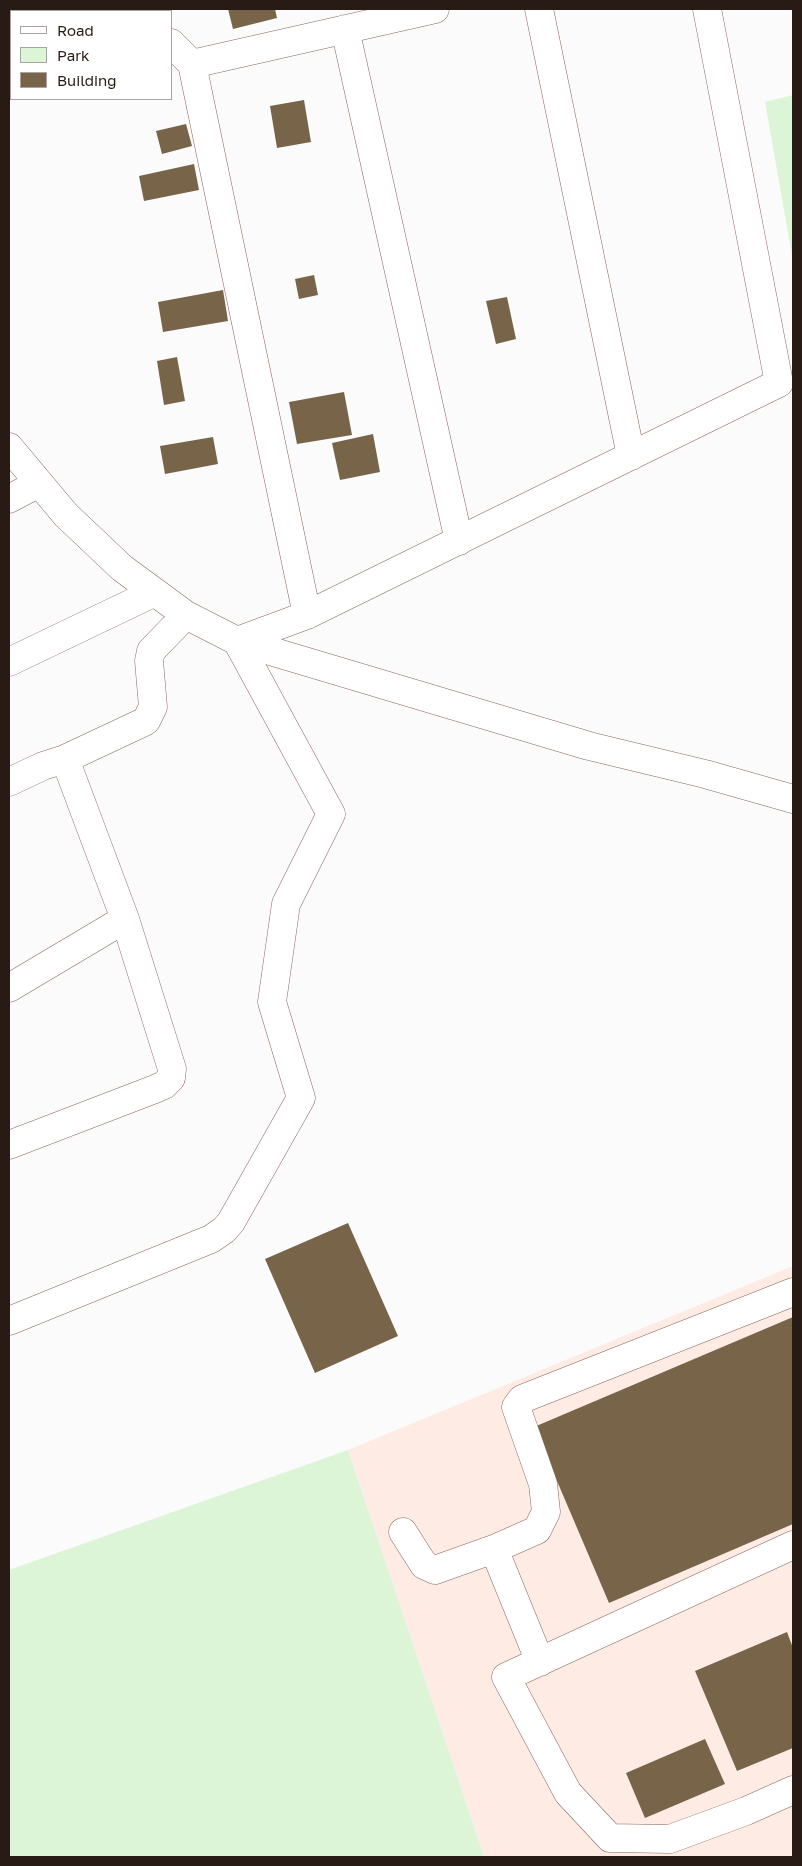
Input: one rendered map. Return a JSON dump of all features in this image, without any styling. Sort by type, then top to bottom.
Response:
[{"type":"street","points":[[192,64],[436,9]]},
{"type":"street","points":[[539,9],[630,456]]},
{"type":"street","points":[[237,641],[307,615],[779,383],[707,9]]},
{"type":"street","points":[[345,29],[459,541]]},
{"type":"street","points":[[172,44],[192,64],[307,615]]},
{"type":"street","points":[[9,447],[66,515],[92,542],[154,593],[186,615],[237,641],[589,746],[705,774],[793,799]]},
{"type":"street","points":[[9,499],[39,483]]},
{"type":"street","points":[[9,662],[154,593]]},
{"type":"street","points":[[16,771],[65,759],[146,721],[153,707],[149,661],[151,651],[186,615]]},
{"type":"street","points":[[9,1321],[211,1239],[224,1230],[231,1222],[301,1098],[272,1002],[286,904],[332,814],[237,641]]},
{"type":"street","points":[[9,1145],[164,1085],[170,1078],[172,1070],[125,919],[65,759]]},
{"type":"street","points":[[9,988],[125,919]]},
{"type":"street","points":[[404,1532],[424,1565],[436,1570],[494,1549],[537,1530],[546,1512],[543,1484],[516,1407],[522,1399],[793,1292]]},
{"type":"street","points":[[793,1545],[506,1677],[568,1793],[610,1838],[670,1839],[746,1811],[793,1790]]},
{"type":"street","points":[[494,1549],[540,1662]]},
{"type":"shaded area","points":[[793,1266],[793,1857],[484,1857],[348,1450]]},
{"type":"green space","points":[[793,95],[793,261],[765,102]]},
{"type":"green space","points":[[348,1450],[484,1857],[9,1857],[9,1570]]},
{"type":"building","points":[[228,9],[275,9],[277,18],[233,29]]},
{"type":"building","points":[[304,100],[311,142],[277,148],[270,106]]},
{"type":"building","points":[[186,124],[192,146],[162,154],[156,131]]},
{"type":"building","points":[[194,164],[199,190],[144,201],[139,176]]},
{"type":"building","points":[[314,275],[318,295],[299,299],[295,279]]},
{"type":"building","points":[[223,290],[228,321],[163,332],[158,302]]},
{"type":"building","points":[[507,297],[516,339],[496,344],[486,301]]},
{"type":"building","points":[[177,357],[185,401],[164,405],[157,361]]},
{"type":"building","points":[[344,392],[352,435],[297,444],[289,402]]},
{"type":"building","points":[[373,434],[380,472],[340,480],[332,443]]},
{"type":"building","points":[[213,437],[218,464],[165,474],[160,446]]},
{"type":"building","points":[[348,1223],[398,1336],[315,1373],[265,1259]]},
{"type":"building","points":[[793,1317],[793,1524],[609,1603],[534,1427]]},
{"type":"building","points":[[787,1632],[793,1648],[793,1748],[737,1771],[695,1671]]},
{"type":"building","points":[[705,1739],[725,1784],[645,1818],[626,1773]]}]
